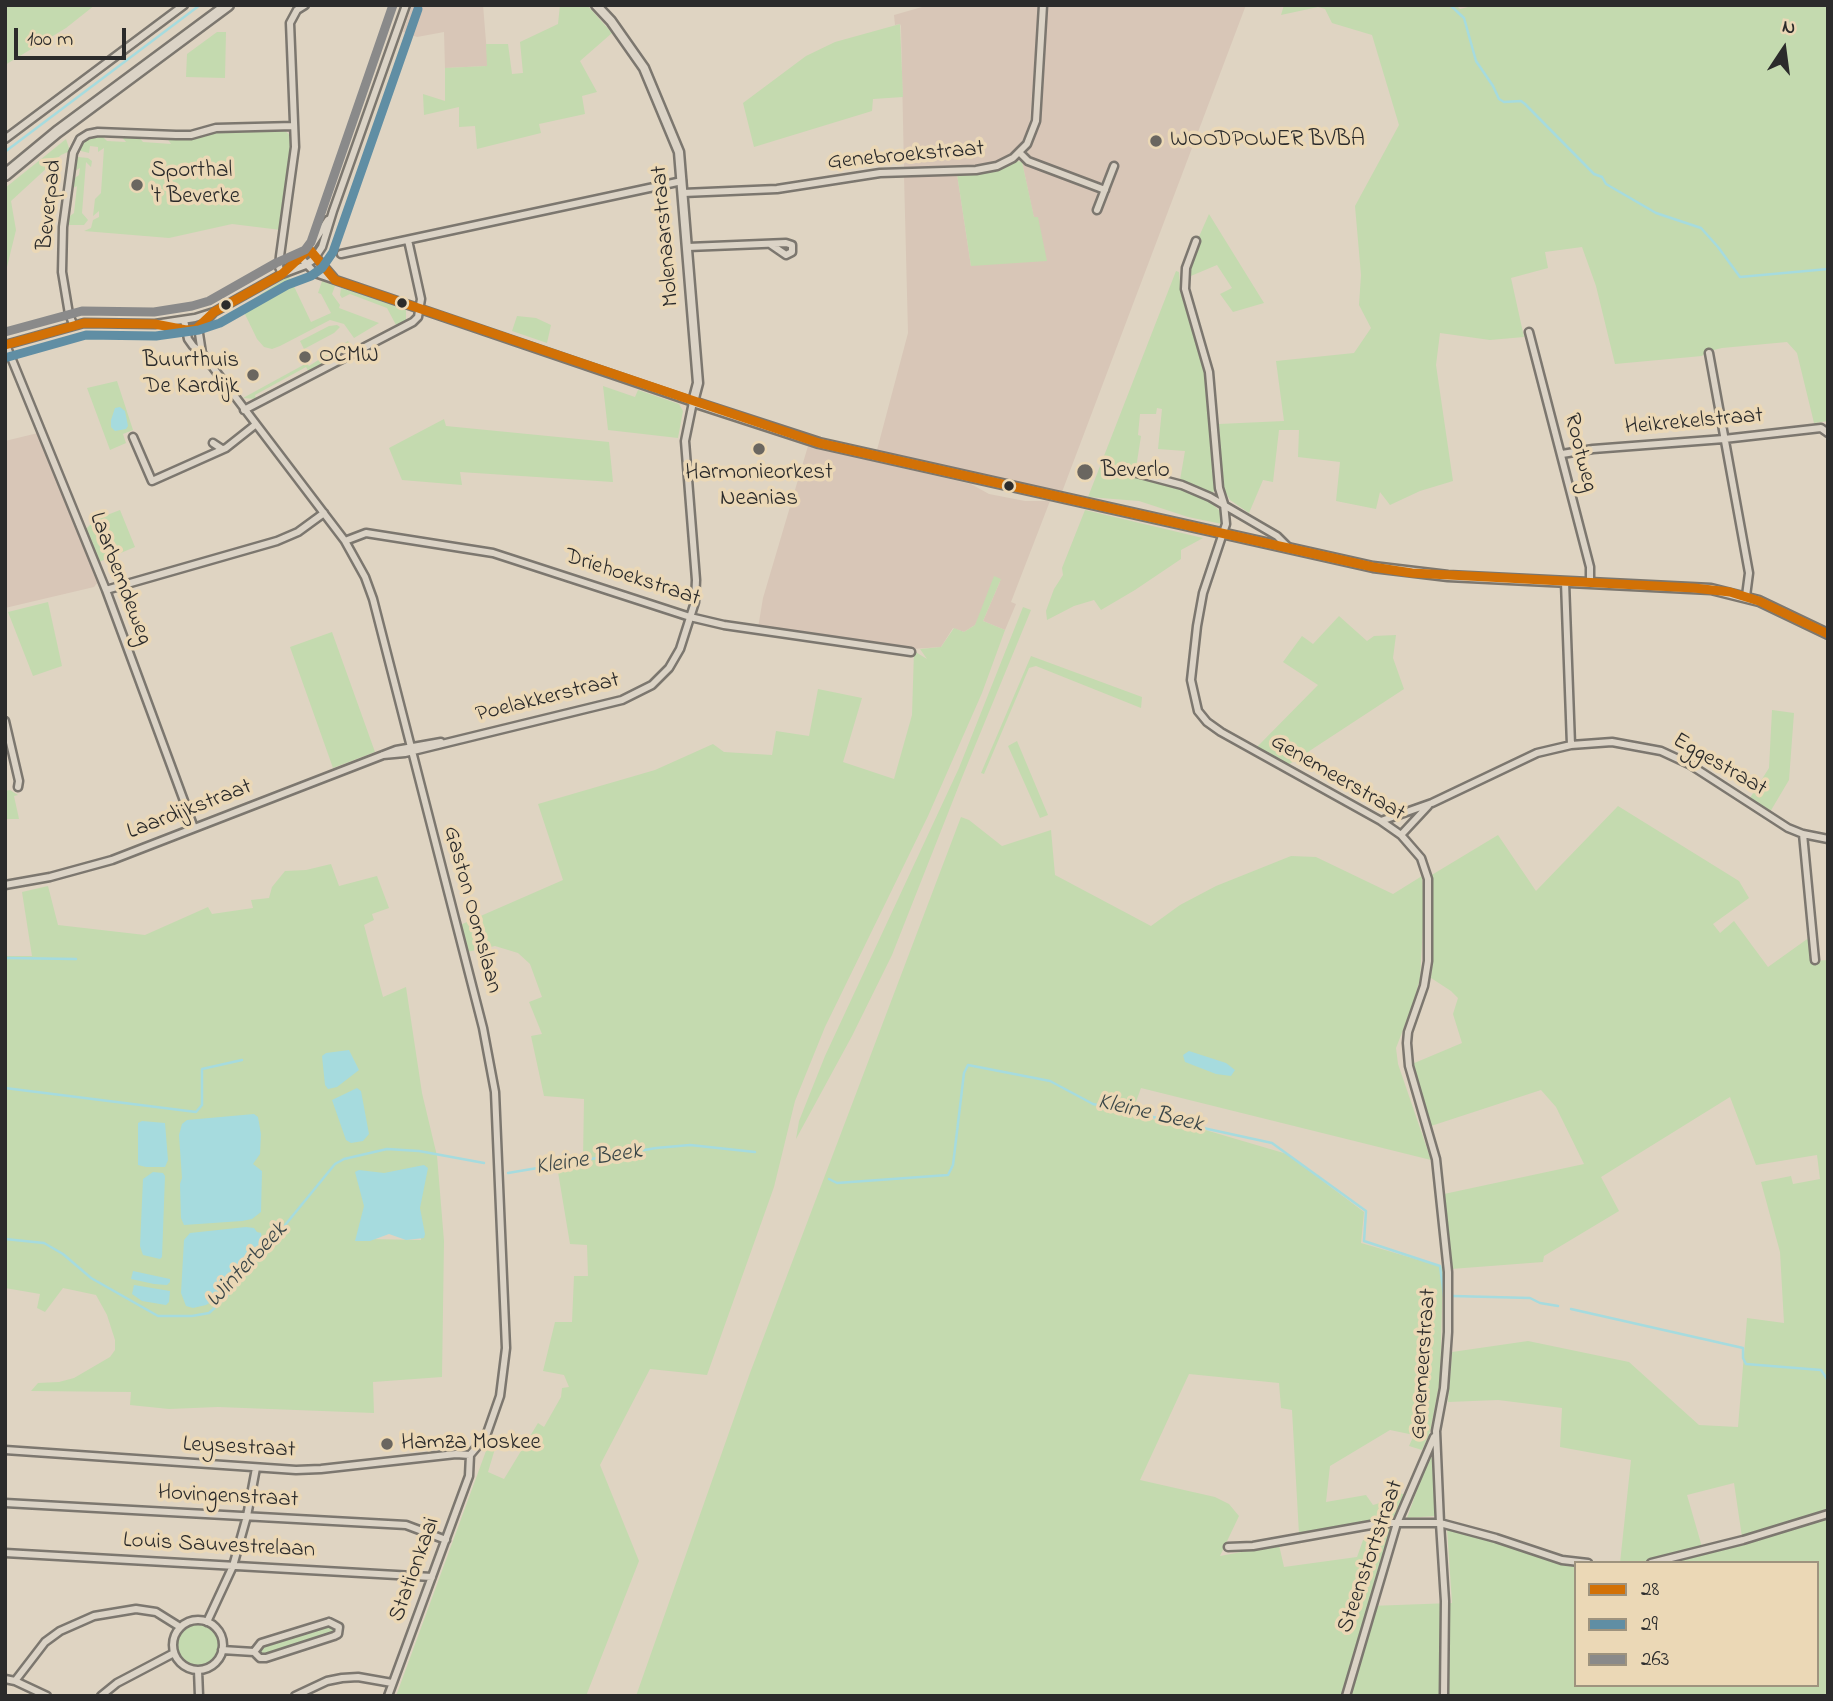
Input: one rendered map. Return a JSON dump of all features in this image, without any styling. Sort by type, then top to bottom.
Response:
[{"type":"main road","points":[[5,175],[57,132],[228,5]]},
{"type":"street","points":[[5,139],[184,5]]},
{"type":"street","points":[[282,274],[279,267],[280,256],[293,170],[290,23],[297,10],[305,5]]},
{"type":"street","points":[[155,324],[214,312],[282,274],[306,265],[316,256],[322,247],[406,5]]},
{"type":"street","name":"Molenaarstraat","points":[[596,5],[633,50],[654,88],[679,152],[698,383],[694,402]]},
{"type":"street","points":[[1042,5],[1036,121],[1027,144],[1020,153],[1028,160],[1105,190]]},
{"type":"street","name":"Beverpad","points":[[73,324],[62,272],[63,227],[74,149],[80,139],[97,132],[191,135],[216,128],[294,126]]},
{"type":"street","name":"Genebroekstraat","points":[[683,193],[777,189],[880,173],[976,170],[998,166],[1020,153]]},
{"type":"street","points":[[1097,210],[1114,166]]},
{"type":"street","points":[[341,254],[682,181]]},
{"type":"street","points":[[282,274],[309,249],[333,211]]},
{"type":"street","points":[[244,410],[418,317],[421,299],[408,240]]},
{"type":"street","name":"Genemeerstraat","points":[[1196,241],[1186,268],[1185,289],[1209,372],[1219,488],[1226,524],[1203,593],[1197,626],[1191,680],[1198,711],[1208,722],[1242,745],[1381,821],[1401,835],[1421,858],[1428,879],[1428,961],[1424,986],[1408,1032],[1407,1043],[1409,1066],[1436,1159],[1448,1272],[1445,1377],[1436,1432],[1446,1601],[1444,1696]]},
{"type":"street","points":[[688,247],[770,244]]},
{"type":"street","points":[[309,249],[335,279]]},
{"type":"street","points":[[300,257],[315,273],[818,443],[1412,573],[1711,589],[1746,596],[1828,634]]},
{"type":"street","points":[[6,345],[73,324],[97,322],[155,324],[186,330],[198,327],[214,312]]},
{"type":"street","points":[[195,318],[202,353]]},
{"type":"street","points":[[184,320],[186,330]]},
{"type":"street","name":"Gaston Oomslaan","points":[[186,330],[193,346],[202,353],[345,541],[365,577],[373,599],[483,1028],[495,1091],[506,1348],[500,1396],[485,1436],[470,1455]]},
{"type":"street","name":"Rootweg","points":[[1529,332],[1590,567],[1590,583]]},
{"type":"street","name":"Laarbemdeweg","points":[[6,345],[106,590],[194,828]]},
{"type":"street","points":[[1709,353],[1749,573],[1746,596]]},
{"type":"street","name":"Poelakkerstraat","points":[[411,749],[607,705],[634,695],[652,684],[668,668],[680,649],[695,602],[696,580],[685,441],[694,402]]},
{"type":"street","points":[[133,437],[152,481],[222,449],[255,425]]},
{"type":"street","name":"Heikrekelstraat","points":[[1562,454],[1821,428],[1828,433]]},
{"type":"street","points":[[212,443],[222,449]]},
{"type":"street","points":[[1129,471],[1182,485],[1224,504],[1277,536],[1289,548]]},
{"type":"street","points":[[106,590],[277,541],[298,532],[324,513]]},
{"type":"street","name":"Driehoekstraat","points":[[345,541],[366,533],[493,553],[690,617],[761,632],[911,652]]},
{"type":"street","points":[[1565,582],[1571,745]]},
{"type":"street","points":[[5,720],[19,781],[18,787]]},
{"type":"street","name":"Eggestraat","points":[[1381,821],[1432,803],[1537,753],[1571,745],[1612,743],[1661,751],[1689,764],[1788,828],[1828,839]]},
{"type":"street","name":"Laardijkstraat","points":[[5,885],[50,877],[112,860],[383,755],[411,749]]},
{"type":"street","name":"Eggestraat","points":[[1401,835],[1432,803]]},
{"type":"street","points":[[1803,834],[1815,960]]},
{"type":"street","name":"Steenstortstraat","points":[[1346,1696],[1397,1523],[1436,1432]]},
{"type":"street","name":"Leysestraat","points":[[5,1450],[256,1468],[321,1469],[456,1454],[470,1455]]},
{"type":"street","name":"Stationkaai","points":[[388,1696],[469,1476],[470,1455]]},
{"type":"street","points":[[207,1622],[233,1566],[247,1516],[256,1468]]},
{"type":"street","name":"Hovingenstraat","points":[[5,1503],[406,1525],[446,1540]]},
{"type":"street","points":[[1659,1561],[1828,1514]]},
{"type":"street","points":[[1227,1548],[1381,1524],[1440,1523],[1574,1561]]},
{"type":"street","name":"Louis Sauvestrelaan","points":[[5,1553],[432,1577]]},
{"type":"street","points":[[15,1681],[46,1642],[61,1631],[94,1616],[136,1609],[156,1612],[180,1627]]},
{"type":"street","points":[[196,1620],[207,1622],[220,1633],[222,1650],[213,1664],[198,1670],[186,1667],[174,1653],[173,1642],[180,1627],[196,1620]]},
{"type":"street","points":[[222,1650],[254,1652],[266,1658],[334,1636],[338,1634],[339,1627],[334,1622],[329,1622],[261,1643],[254,1652]]},
{"type":"street","points":[[101,1696],[117,1683],[174,1653]]},
{"type":"street","points":[[198,1670],[199,1696]]},
{"type":"street","points":[[295,1696],[327,1681],[342,1678],[358,1677],[392,1683]]},
{"type":"street","points":[[5,1679],[47,1696]]},
{"type":"shaded area","points":[[412,5],[483,5],[488,66],[445,68],[444,32],[417,37],[403,32]]},
{"type":"shaded area","points":[[929,5],[1039,5],[1029,130],[1015,152],[1001,161],[981,166],[904,169],[901,26],[895,25],[894,15]]},
{"type":"shaded area","points":[[1046,5],[1246,5],[1062,492],[877,450],[908,333],[904,175],[957,174],[971,266],[1037,217],[1034,218],[1022,162],[1096,190],[1098,196],[1094,209],[1100,211],[1117,166],[1111,164],[1104,181],[1099,183],[1031,158],[1027,154],[1038,123]]},
{"type":"shaded area","points":[[38,433],[98,582],[94,587],[5,608],[5,441]]},
{"type":"shaded area","points":[[808,446],[971,484],[989,494],[1025,501],[1050,501],[1011,602],[1016,604],[1005,630],[983,621],[1001,579],[975,625],[964,632],[953,628],[941,647],[912,649],[758,628],[763,598]]},
{"type":"green space","points":[[5,5],[95,5],[66,28],[5,65]]},
{"type":"green space","points":[[560,5],[587,5],[612,33],[580,61],[597,92],[582,96],[585,114],[539,124],[541,133],[477,149],[475,126],[459,127],[459,107],[424,115],[423,94],[445,101],[445,68],[487,66],[486,44],[508,44],[512,74],[523,73],[520,42],[558,24]]},
{"type":"green space","points":[[1284,5],[1456,5],[1460,9],[1476,5],[1828,5],[1828,421],[1814,423],[1797,353],[1787,342],[1722,348],[1706,352],[1702,356],[1615,364],[1596,286],[1582,247],[1545,252],[1548,268],[1511,278],[1524,337],[1490,340],[1440,333],[1436,365],[1453,481],[1420,491],[1390,505],[1380,492],[1376,509],[1336,501],[1340,462],[1298,457],[1299,430],[1279,430],[1273,482],[1263,480],[1249,513],[1230,500],[1222,480],[1219,424],[1284,421],[1276,361],[1354,353],[1371,328],[1359,305],[1361,275],[1355,206],[1399,125],[1372,35],[1332,23],[1325,9],[1318,7],[1281,15]]},
{"type":"green space","points":[[900,24],[903,97],[873,99],[872,111],[754,147],[743,103],[806,56],[835,42]]},
{"type":"green space","points":[[217,32],[226,32],[225,78],[186,77],[187,54]]},
{"type":"green space","points":[[284,130],[291,136],[292,147],[281,230],[232,224],[169,238],[84,231],[91,228],[93,220],[99,217],[99,211],[93,216],[95,199],[101,193],[104,148],[98,152],[98,147],[90,146],[89,153],[81,151],[78,147],[90,136],[101,135],[107,141],[126,142],[121,136],[138,136],[143,142],[171,144],[167,138],[187,138],[217,131]]},
{"type":"green space","points":[[66,139],[70,151],[61,155],[11,201],[16,230],[5,267],[5,188]]},
{"type":"green space","points":[[78,157],[92,161],[91,167],[86,162],[82,213],[88,220],[84,225],[69,225],[66,219],[74,213],[77,186],[71,189],[72,180],[79,175],[80,168],[73,172],[75,159]]},
{"type":"green space","points":[[1018,161],[1022,162],[1034,217],[1038,217],[1047,261],[971,266],[957,174],[989,172]]},
{"type":"green space","points":[[1209,214],[1264,303],[1233,312],[1220,294],[1232,288],[1217,265],[1186,278],[1194,248]]},
{"type":"green space","points":[[1176,271],[1179,272],[1181,294],[1207,381],[1215,488],[1213,493],[1180,480],[1185,451],[1158,449],[1162,409],[1157,408],[1156,414],[1140,414],[1138,435],[1141,436],[1136,468],[1126,466],[1124,474],[1206,498],[1220,511],[1222,524],[1188,517],[1139,501],[1088,497]]},
{"type":"green space","points":[[289,276],[311,322],[331,313],[318,293],[322,281],[335,286],[332,294],[340,305],[339,308],[379,323],[354,338],[344,324],[330,320],[280,346],[272,349],[264,347],[257,339],[242,308],[255,303],[261,294]]},
{"type":"green space","points":[[341,288],[406,310],[406,321],[396,325],[387,308],[350,294],[342,298]]},
{"type":"green space","points":[[517,316],[536,318],[551,325],[547,343],[512,331]]},
{"type":"green space","points":[[329,326],[340,327],[334,333],[304,349],[300,341]]},
{"type":"green space","points":[[348,341],[352,349],[343,351],[309,372],[306,367],[255,395],[256,399],[243,398],[307,363],[309,366]]},
{"type":"green space","points":[[117,381],[133,430],[123,434],[126,443],[110,450],[87,388]]},
{"type":"green space","points":[[603,386],[635,397],[638,390],[679,404],[683,411],[678,438],[608,430]]},
{"type":"green space","points":[[444,419],[446,426],[609,442],[613,482],[460,472],[462,485],[402,480],[389,448]]},
{"type":"green space","points":[[105,510],[107,515],[120,510],[135,547],[99,562],[85,530]]},
{"type":"green space","points":[[1085,510],[1203,538],[1181,550],[1181,559],[1101,610],[1094,600],[1074,606],[1047,620],[1046,611],[1054,589],[1063,575],[1062,568]]},
{"type":"green space","points":[[994,576],[1001,579],[983,621],[1005,630],[982,693],[928,816],[825,1027],[795,1101],[774,1187],[707,1375],[650,1369],[600,1465],[639,1561],[586,1696],[396,1696],[490,1440],[497,1442],[488,1472],[504,1479],[538,1423],[544,1427],[561,1397],[562,1388],[569,1387],[564,1375],[543,1371],[555,1322],[572,1322],[574,1276],[588,1276],[587,1245],[570,1244],[557,1166],[583,1159],[584,1099],[544,1096],[531,1036],[542,1034],[529,1002],[542,997],[530,964],[518,953],[495,946],[467,952],[460,925],[563,880],[538,804],[655,770],[713,744],[724,752],[772,755],[776,731],[809,736],[818,689],[862,698],[843,762],[894,779],[912,715],[914,651],[927,659],[920,649],[941,647],[954,628],[964,632],[975,625]]},
{"type":"green space","points":[[48,602],[62,666],[33,676],[8,612]]},
{"type":"green space","points":[[1023,607],[1031,610],[892,955],[796,1139],[799,1121],[825,1056],[959,768]]},
{"type":"green space","points":[[1339,616],[1367,641],[1374,636],[1396,635],[1393,658],[1404,689],[1288,765],[1256,748],[1318,685],[1283,662],[1302,636],[1313,644]]},
{"type":"green space","points":[[332,632],[375,752],[333,768],[290,647]]},
{"type":"green space","points":[[1031,656],[1142,697],[1141,708],[1036,666],[1029,668],[984,774],[981,773]]},
{"type":"green space","points":[[1772,710],[1794,713],[1789,780],[1770,812],[1750,798],[1769,768]]},
{"type":"green space","points":[[1017,741],[1048,815],[1040,818],[1008,746]]},
{"type":"green space","points":[[10,790],[18,795],[14,796],[19,819],[5,819],[5,791]]},
{"type":"green space","points":[[1618,806],[1739,881],[1749,898],[1713,924],[1720,933],[1734,921],[1768,967],[1810,937],[1812,961],[1828,960],[1828,1696],[636,1696],[750,1373],[961,817],[969,820],[1002,846],[1051,830],[1055,875],[1151,926],[1180,905],[1216,886],[1291,856],[1316,857],[1393,894],[1422,876],[1424,909],[1420,979],[1396,1048],[1398,1064],[1431,1160],[1141,1088],[1131,1115],[1202,1129],[1287,1154],[1364,1212],[1361,1243],[1443,1267],[1440,1380],[1430,1432],[1422,1450],[1409,1446],[1414,1435],[1390,1430],[1330,1466],[1326,1502],[1366,1495],[1373,1505],[1390,1500],[1394,1491],[1408,1496],[1397,1517],[1388,1521],[1299,1534],[1292,1410],[1281,1408],[1279,1383],[1189,1374],[1140,1480],[1215,1497],[1229,1504],[1239,1516],[1220,1556],[1279,1545],[1284,1567],[1357,1557],[1363,1540],[1370,1541],[1375,1529],[1392,1526],[1370,1606],[1452,1603],[1447,1528],[1494,1540],[1561,1564],[1574,1564],[1574,1687],[1819,1687],[1819,1561],[1620,1561],[1631,1460],[1560,1447],[1562,1408],[1498,1400],[1448,1402],[1452,1352],[1528,1341],[1629,1362],[1699,1425],[1738,1427],[1747,1318],[1784,1323],[1780,1252],[1761,1182],[1791,1176],[1793,1184],[1820,1179],[1817,1155],[1756,1165],[1730,1097],[1601,1177],[1619,1211],[1544,1256],[1543,1262],[1451,1269],[1444,1194],[1584,1164],[1556,1107],[1541,1090],[1431,1126],[1412,1064],[1462,1043],[1453,1014],[1458,998],[1431,978],[1433,958],[1430,876],[1498,835],[1536,891]],"holes":[[[1734,1483],[1742,1537],[1702,1547],[1687,1495]]]},
{"type":"green space","points":[[331,864],[339,886],[377,876],[389,908],[372,914],[374,920],[364,925],[383,997],[406,987],[422,1093],[437,1156],[444,1241],[442,1377],[373,1382],[374,1413],[218,1407],[169,1409],[130,1405],[131,1392],[31,1391],[38,1383],[74,1378],[110,1357],[115,1350],[115,1340],[107,1315],[96,1295],[63,1288],[45,1312],[37,1308],[40,1294],[5,1288],[5,956],[32,956],[22,892],[48,886],[58,925],[145,935],[208,907],[212,914],[253,908],[251,900],[269,898],[272,887],[285,871],[306,870]],"holes":[[[368,1204],[422,1223],[421,1240],[367,1239]]]},
{"type":"green space","points":[[1429,1457],[1433,1458],[1436,1516],[1407,1518]]},
{"type":"green space","points":[[198,1623],[213,1630],[220,1645],[213,1660],[198,1667],[183,1660],[176,1645],[183,1630]]},
{"type":"green space","points":[[328,1624],[336,1626],[336,1632],[263,1656],[259,1653],[259,1647]]},
{"type":"water","points":[[120,407],[125,411],[128,426],[115,431],[111,427],[111,420],[115,408]]},
{"type":"water","points":[[349,1050],[359,1070],[337,1087],[328,1089],[325,1085],[322,1056]]},
{"type":"water","points":[[1189,1051],[1226,1063],[1235,1070],[1231,1076],[1216,1074],[1185,1062],[1183,1055]]},
{"type":"water","points":[[357,1088],[361,1091],[369,1134],[363,1141],[351,1143],[346,1140],[332,1100]]},
{"type":"water","points":[[254,1114],[258,1117],[261,1134],[260,1154],[253,1164],[262,1171],[261,1212],[252,1219],[242,1221],[184,1225],[181,1218],[179,1135],[182,1124],[187,1120]]},
{"type":"water","points":[[138,1123],[165,1123],[168,1160],[165,1167],[138,1165]]},
{"type":"water","points":[[424,1165],[428,1168],[420,1208],[424,1238],[406,1240],[389,1234],[370,1241],[355,1241],[364,1206],[355,1172],[359,1170],[384,1173]]},
{"type":"water","points":[[153,1172],[163,1173],[165,1176],[160,1259],[143,1255],[140,1246],[143,1179]]},
{"type":"water","points":[[246,1227],[261,1233],[262,1241],[213,1301],[193,1308],[186,1306],[181,1293],[184,1240],[190,1233]]},
{"type":"water","points":[[133,1271],[170,1279],[170,1282],[167,1285],[154,1284],[131,1279]]},
{"type":"water","points":[[134,1285],[170,1291],[169,1302],[166,1305],[142,1301],[132,1294]]},
{"type":"waterway","points":[[6,151],[200,5]]},
{"type":"waterway","points":[[1450,5],[1464,18],[1476,61],[1499,99],[1504,102],[1521,101],[1525,104],[1594,174],[1602,177],[1606,184],[1656,213],[1701,228],[1740,277],[1828,269]]},
{"type":"waterway","points":[[5,958],[76,959]]},
{"type":"waterway","points":[[5,1088],[196,1112],[202,1105],[202,1069],[242,1060]]},
{"type":"waterway","name":"Kleine Beek","points":[[829,1179],[837,1183],[948,1175],[953,1165],[964,1073],[968,1065],[1050,1081],[1093,1104],[1272,1143],[1366,1211],[1364,1241],[1440,1266],[1444,1296]]},
{"type":"waterway","name":"Kleine Beek","points":[[508,1173],[656,1148],[690,1145],[755,1152]]},
{"type":"waterway","name":"Winterbeek","points":[[5,1239],[44,1243],[63,1254],[91,1278],[158,1316],[192,1316],[209,1313],[227,1296],[335,1164],[344,1159],[387,1149],[419,1151],[484,1163]]},
{"type":"waterway","name":"Kleine Beek","points":[[1453,1296],[1530,1298],[1558,1306]]},
{"type":"waterway","name":"Kleine Beek","points":[[1571,1309],[1743,1348],[1746,1364],[1821,1370],[1827,1379]]},
{"type":"transit line","name":"263","points":[[5,332],[82,311],[154,312],[192,306],[209,301],[276,263],[305,250],[311,242],[393,5]]},
{"type":"transit line","name":"29","points":[[8,357],[86,335],[156,336],[199,330],[220,323],[322,268],[333,252],[418,9]]},
{"type":"transit line","name":"28","points":[[5,345],[84,323],[155,324],[186,330],[196,329],[214,312],[282,274],[309,249],[335,280],[819,443],[1373,567],[1412,573],[1730,592],[1759,601],[1828,634]]},
{"type":"place","name":"WOODPOWER BVBA","points":[[1156,141]]},
{"type":"place","name":"Sporthal 't Beverke","points":[[137,185]]},
{"type":"place","name":"OCMW","points":[[305,357]]},
{"type":"place","name":"Buurthuis De Kardijk","points":[[253,375]]},
{"type":"place","name":"Harmonieorkest Neanias","points":[[759,449]]},
{"type":"place","name":"Beverlo","points":[[1085,472]]},
{"type":"place","name":"Hamza Moskee","points":[[387,1444]]}]
